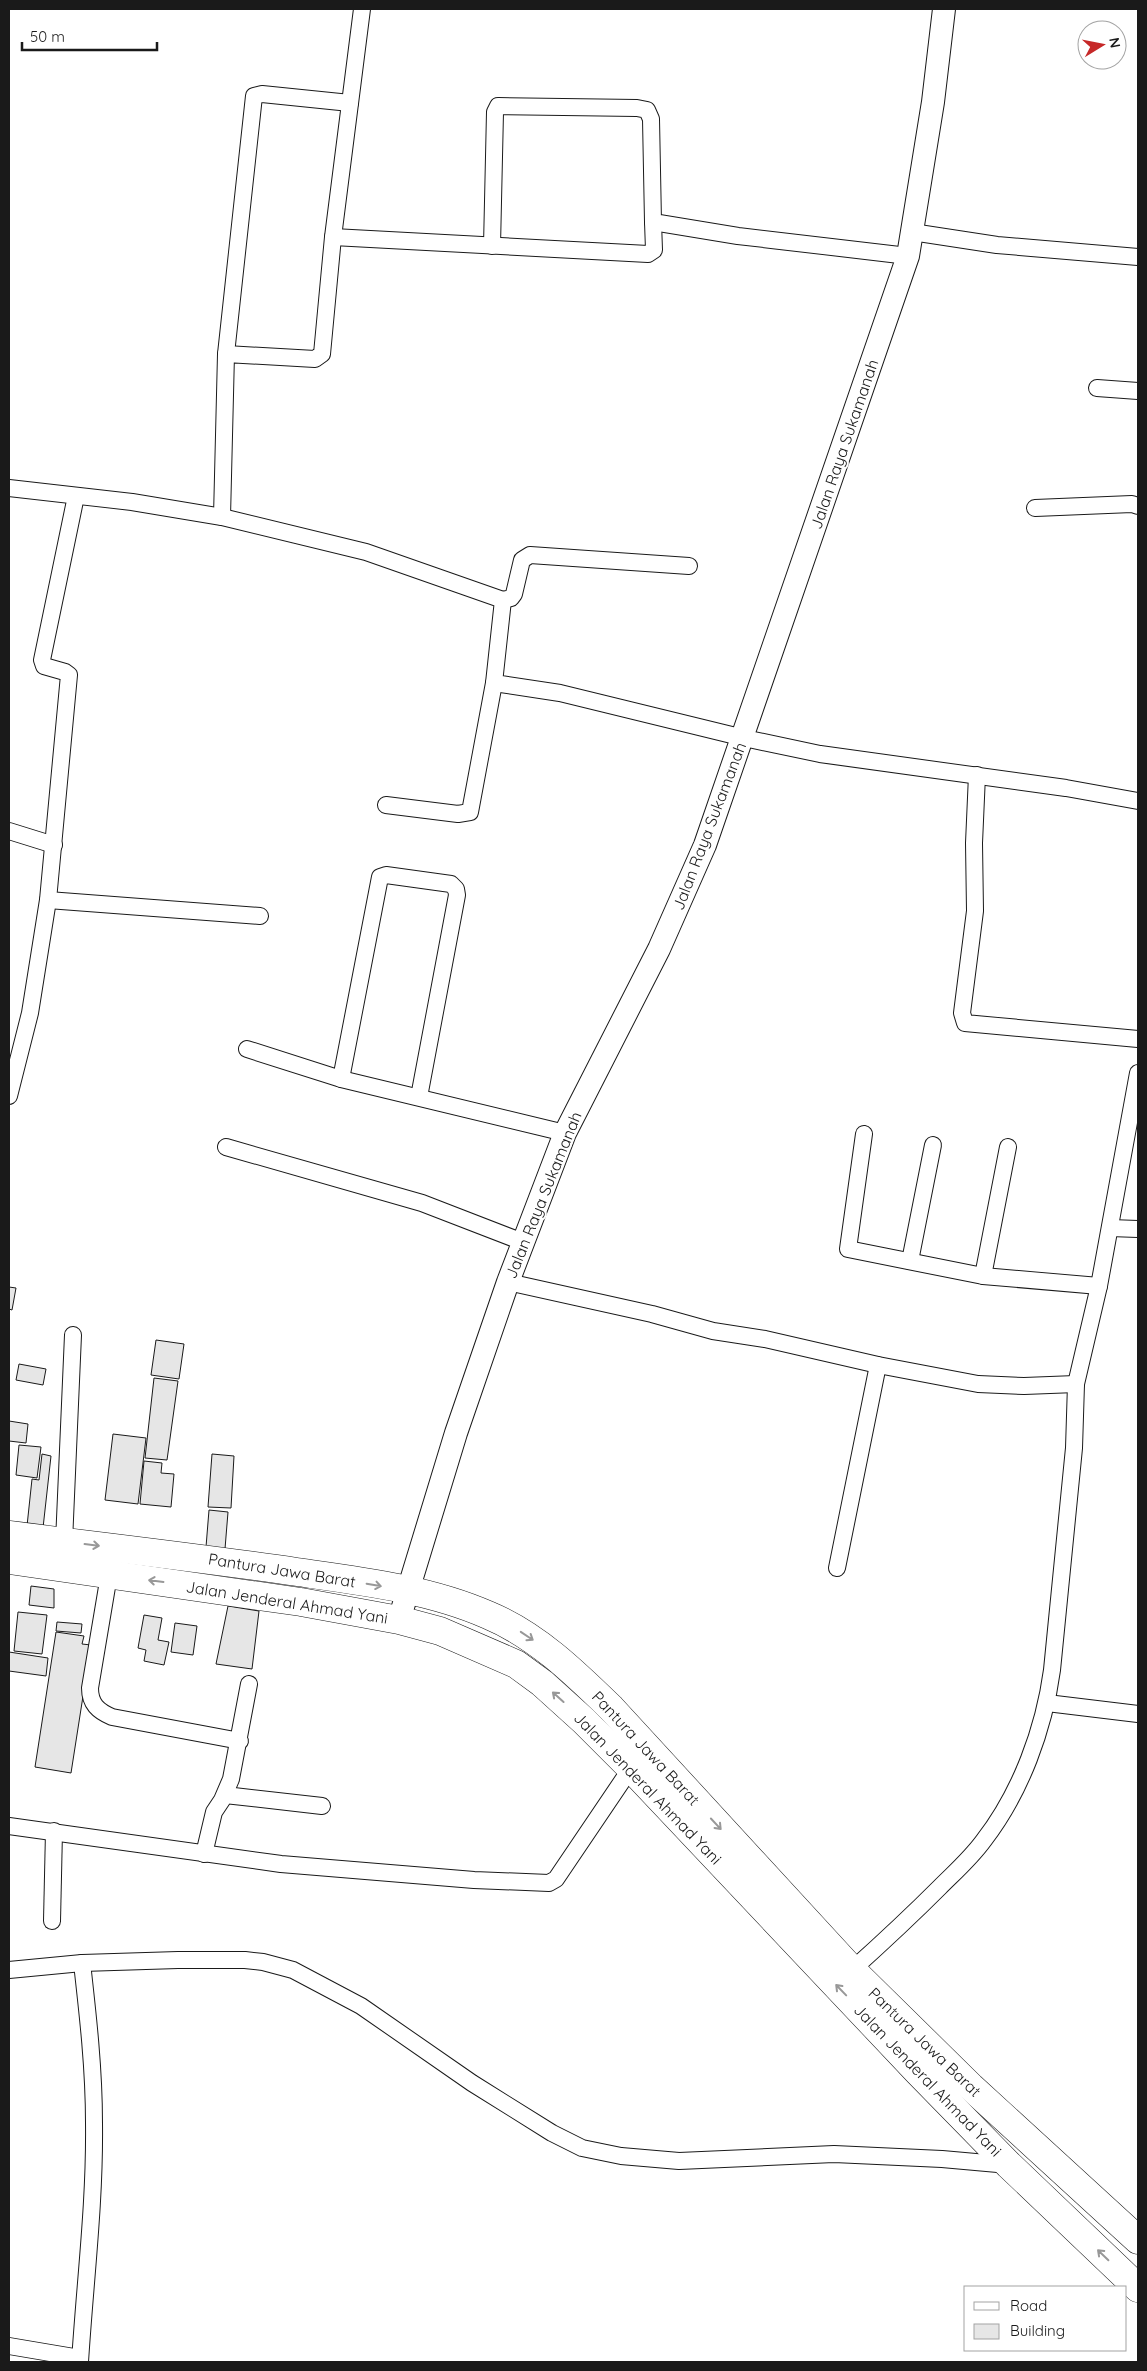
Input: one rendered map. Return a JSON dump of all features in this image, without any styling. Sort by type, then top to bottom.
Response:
[{"type":"highway","name":"Pantura Jawa Barat","points":[[9,1535],[228,1561],[408,1590],[453,1602],[489,1615],[522,1633],[570,1669],[611,1708],[852,1970],[971,2087],[1138,2240]]},
{"type":"highway","name":"Jalan Jenderal Ahmad Yani","points":[[9,1560],[236,1591],[399,1620],[440,1631],[516,1664],[542,1683],[570,1708],[631,1768],[904,2058],[1009,2165],[1138,2288]]},
{"type":"street","points":[[226,354],[301,359],[321,357],[333,237],[362,9]]},
{"type":"street","name":"Jalan Raya Sukamanah","points":[[399,1620],[456,1433],[508,1282],[565,1133],[646,975],[705,845],[744,738],[908,256],[933,102],[944,9]]},
{"type":"street","points":[[222,517],[226,354],[254,96],[262,94],[350,103]]},
{"type":"street","points":[[333,237],[492,246],[648,254],[654,251],[654,222],[651,120],[647,110],[637,108],[501,104],[495,112],[492,246]]},
{"type":"street","points":[[654,222],[738,236],[908,256]]},
{"type":"street","points":[[912,232],[997,245],[1138,257]]},
{"type":"street","points":[[1098,388],[1138,391]]},
{"type":"street","points":[[9,488],[132,502],[222,517],[366,552],[503,600],[511,598],[514,594],[522,560],[530,554],[689,566]]},
{"type":"street","points":[[9,1096],[30,1013],[48,900],[69,675],[44,666],[42,660],[76,496]]},
{"type":"street","points":[[1035,508],[1132,504],[1138,506]]},
{"type":"street","points":[[386,805],[458,814],[470,812],[494,683],[503,600]]},
{"type":"street","points":[[494,683],[560,693],[744,738],[820,754],[976,775],[1138,801]]},
{"type":"street","points":[[976,775],[974,842],[975,911],[962,1013],[965,1023],[1138,1039]]},
{"type":"street","points":[[9,831],[54,845]]},
{"type":"street","points":[[341,1079],[380,877],[386,875],[451,884],[456,888],[456,895],[419,1097]]},
{"type":"street","points":[[48,900],[260,916]]},
{"type":"street","points":[[247,1049],[341,1079],[565,1133]]},
{"type":"street","points":[[852,1970],[965,1864],[985,1840],[1012,1797],[1047,1703],[1074,1448],[1076,1384],[1099,1286],[1138,1073]]},
{"type":"street","points":[[864,1134],[848,1249],[983,1276],[1099,1286]]},
{"type":"street","points":[[910,1261],[933,1146]]},
{"type":"street","points":[[226,1147],[422,1203],[523,1242]]},
{"type":"street","points":[[983,1276],[1008,1147]]},
{"type":"street","points":[[1110,1228],[1138,1229]]},
{"type":"street","points":[[508,1282],[652,1314],[713,1331],[978,1384],[1024,1386],[1076,1384]]},
{"type":"street","points":[[64,1542],[73,1335]]},
{"type":"street","points":[[837,1568],[878,1365]]},
{"type":"street","points":[[109,1575],[90,1688],[93,1704],[101,1712],[112,1717],[240,1741]]},
{"type":"street","points":[[204,1854],[214,1812],[225,1795],[231,1779],[240,1741],[249,1684]]},
{"type":"street","points":[[1047,1703],[1138,1714]]},
{"type":"street","points":[[9,1826],[281,1864],[549,1884],[556,1880],[631,1768]]},
{"type":"street","points":[[225,1795],[322,1806]]},
{"type":"street","points":[[52,1921],[54,1831]]},
{"type":"street","points":[[9,1970],[82,1963],[245,1960],[263,1962],[293,1970],[361,2006],[472,2083],[552,2133],[589,2150],[621,2156],[679,2162],[834,2154],[942,2159],[1009,2165]]},
{"type":"street","points":[[9,2346],[80,2360],[89,2264],[94,2122],[90,2045],[82,1963]]},
{"type":"building","points":[[9,1287],[16,1288],[12,1310],[9,1309]]},
{"type":"building","points":[[156,1340],[184,1344],[179,1379],[151,1375]]},
{"type":"building","points":[[19,1364],[46,1369],[43,1385],[16,1380]]},
{"type":"building","points":[[154,1378],[178,1381],[167,1460],[145,1458]]},
{"type":"building","points":[[9,1421],[28,1424],[26,1443],[9,1441]]},
{"type":"building","points":[[113,1434],[146,1438],[138,1504],[105,1500]]},
{"type":"building","points":[[19,1445],[41,1447],[37,1478],[16,1475]]},
{"type":"building","points":[[42,1454],[51,1456],[43,1528],[27,1526],[32,1479],[39,1480]]},
{"type":"building","points":[[212,1454],[234,1456],[231,1508],[208,1507]]},
{"type":"building","points":[[144,1461],[162,1463],[161,1473],[174,1474],[171,1507],[140,1504]]},
{"type":"building","points":[[209,1510],[228,1512],[225,1549],[206,1547]]},
{"type":"building","points":[[31,1586],[54,1589],[54,1608],[29,1605]]},
{"type":"building","points":[[228,1606],[259,1611],[252,1669],[216,1664]]},
{"type":"building","points":[[18,1612],[47,1615],[42,1654],[14,1651]]},
{"type":"building","points":[[144,1615],[162,1618],[158,1640],[169,1642],[164,1665],[144,1661],[146,1650],[138,1648]]},
{"type":"building","points":[[57,1622],[82,1624],[81,1633],[56,1631]]},
{"type":"building","points":[[175,1623],[197,1626],[193,1655],[171,1652]]},
{"type":"building","points":[[56,1632],[84,1636],[82,1644],[91,1645],[71,1773],[35,1767]]},
{"type":"building","points":[[9,1652],[48,1658],[46,1676],[9,1671]]}]
